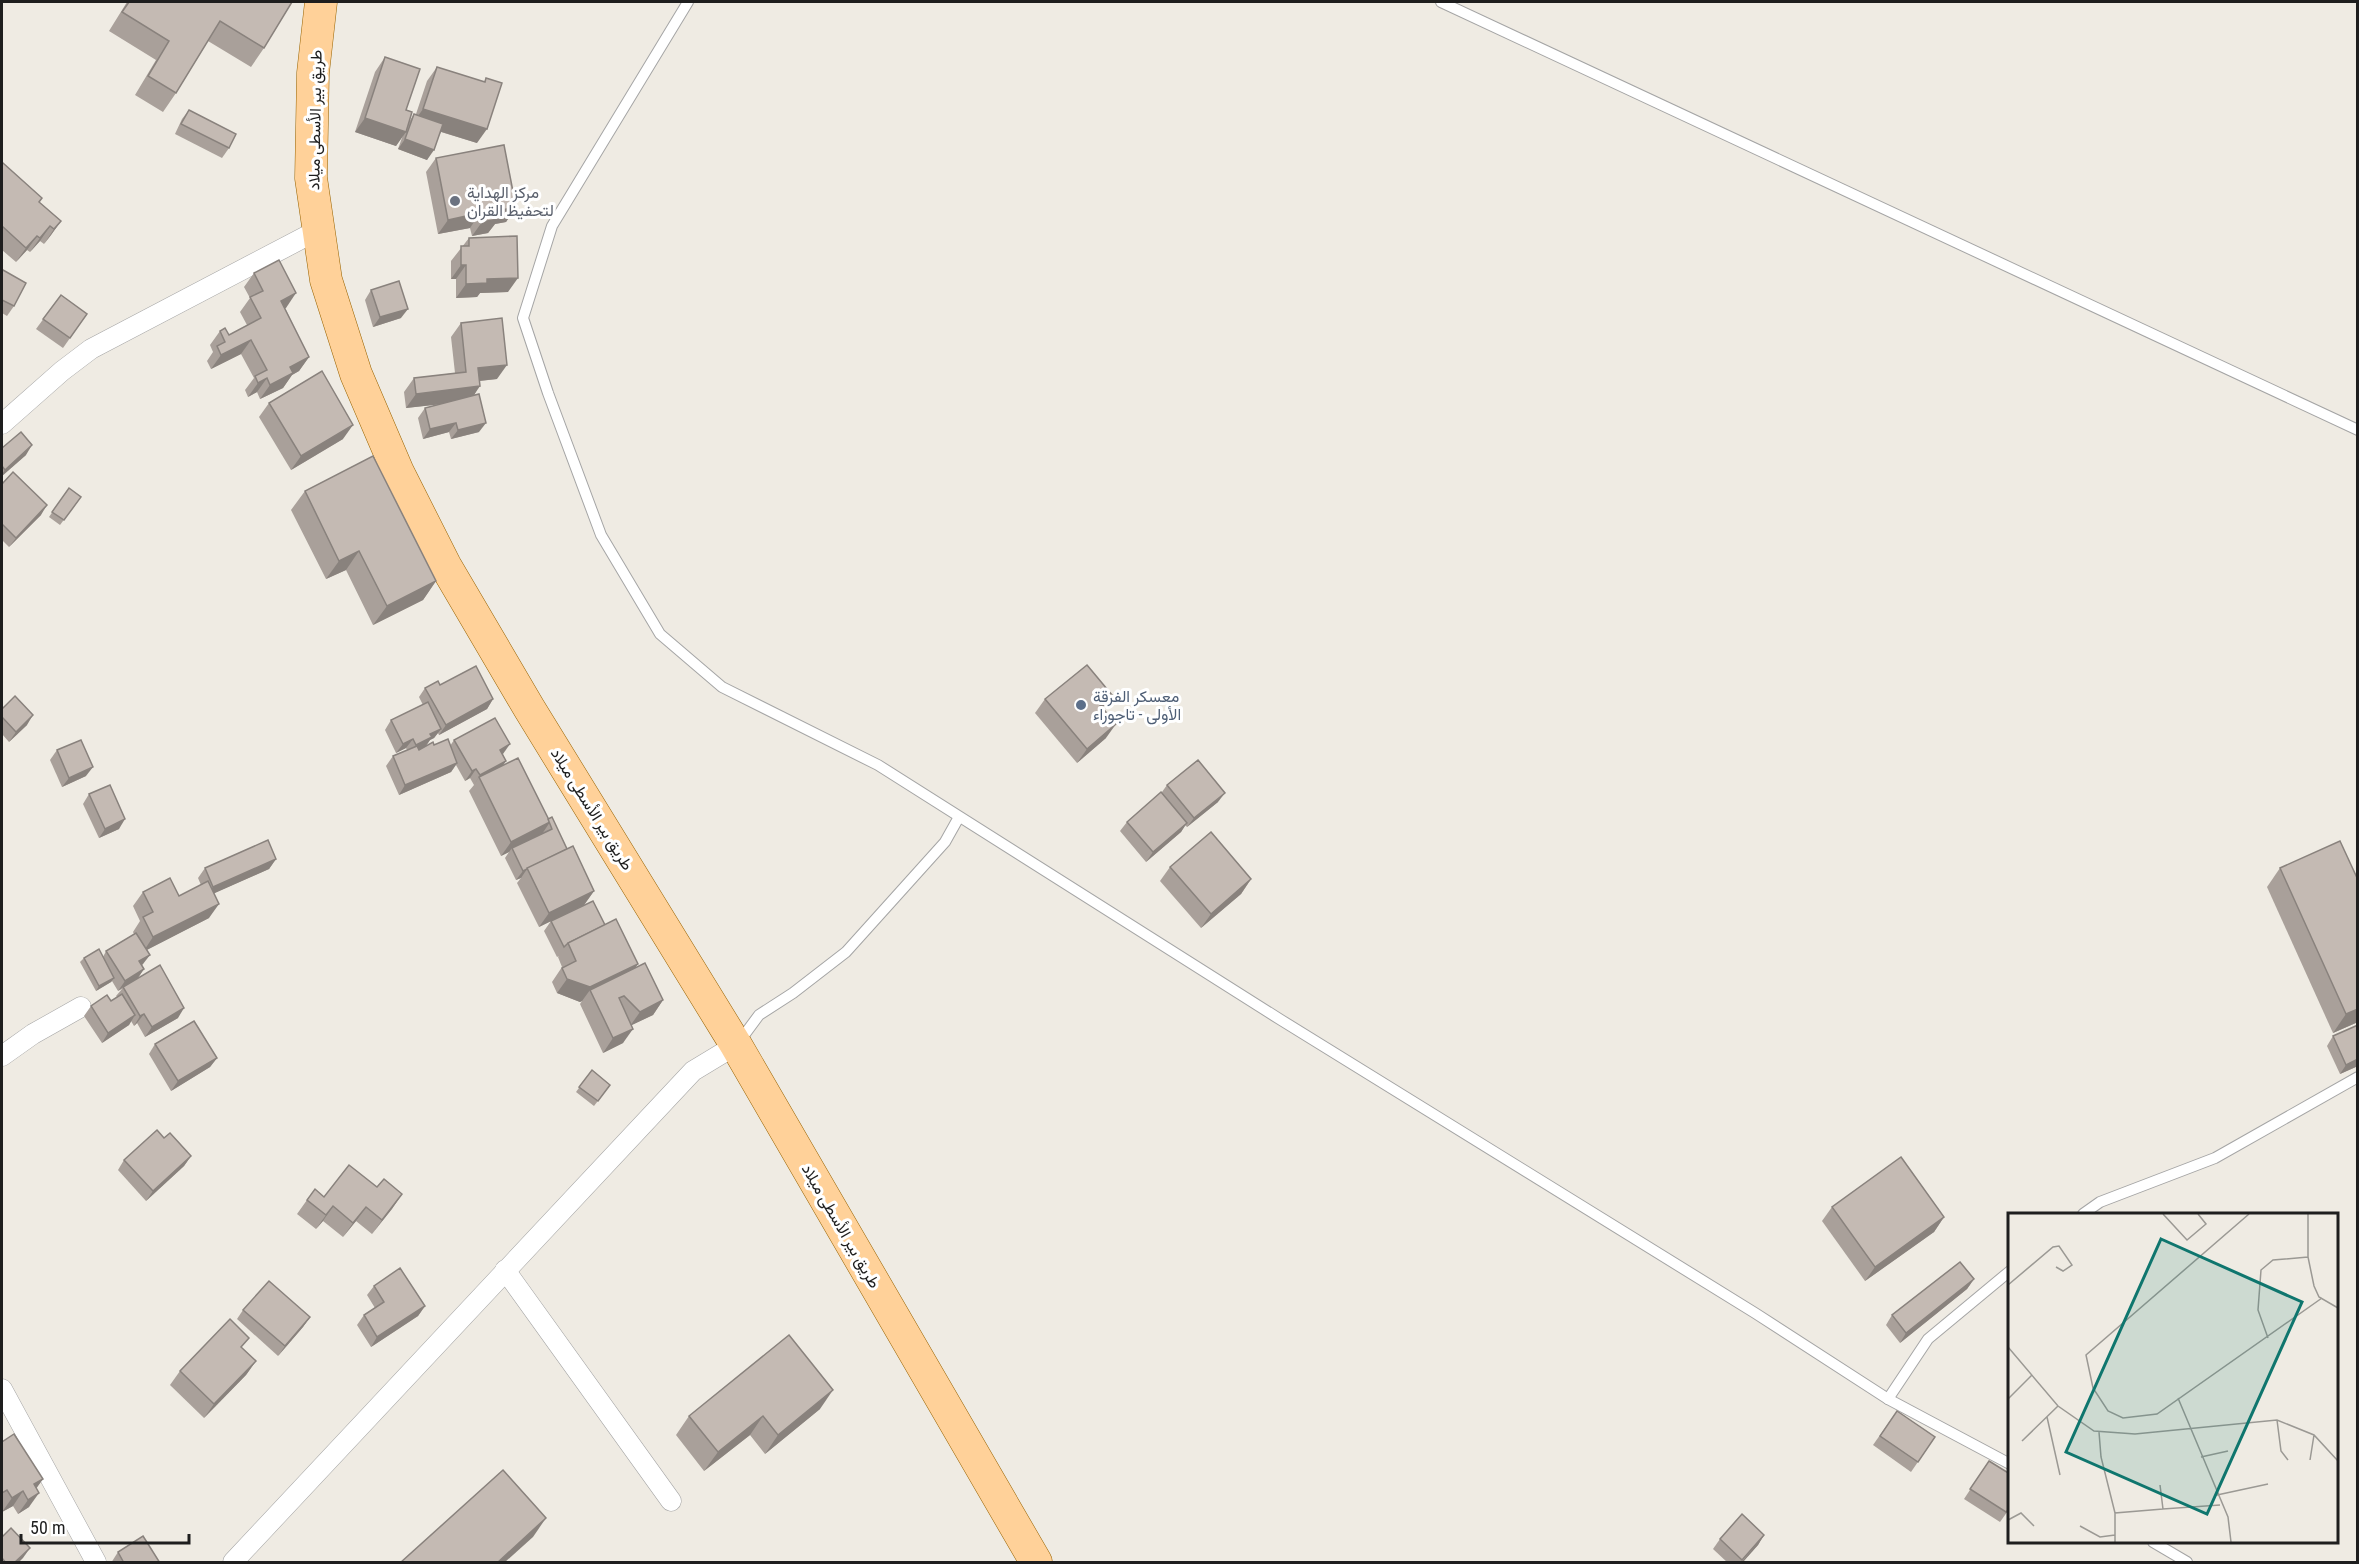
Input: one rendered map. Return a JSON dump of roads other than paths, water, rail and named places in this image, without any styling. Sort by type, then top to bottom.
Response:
[{"type":"main road","name":"طريق بير الأسطى ميلاد","points":[[321,2],[313,73],[311,178],[326,280],[356,374],[398,472],[445,565],[529,708],[736,1045],[1036,1563]]},
{"type":"street","points":[[2,424],[62,371],[91,349],[318,230]]},
{"type":"street","points":[[2,1056],[33,1034],[81,1007]]},
{"type":"street","points":[[233,1563],[693,1071],[736,1045]]},
{"type":"street","points":[[505,1270],[671,1501]]},
{"type":"street","points":[[2,1389],[96,1563]]},
{"type":"lane","points":[[688,2],[552,226],[523,318],[548,393],[602,535],[660,634],[722,687],[878,765],[1291,1026],[1755,1313],[1888,1399],[2008,1463]]},
{"type":"lane","points":[[1441,2],[2358,430]]},
{"type":"lane","points":[[736,1045],[759,1015],[793,993],[846,952],[945,842],[959,817]]},
{"type":"lane","points":[[2086,1213],[2100,1202],[2215,1158],[2358,1077]]},
{"type":"lane","points":[[1888,1399],[1928,1339],[2008,1273]]},
{"type":"lane","points":[[2156,1543],[2187,1563]]},
{"type":"place","name":"مركز الهداية لتحفيظ القران","points":[[455,201]]},
{"type":"place","name":"معسكر الفرقة الأولى - تاجوراء","points":[[1081,705]]}]
